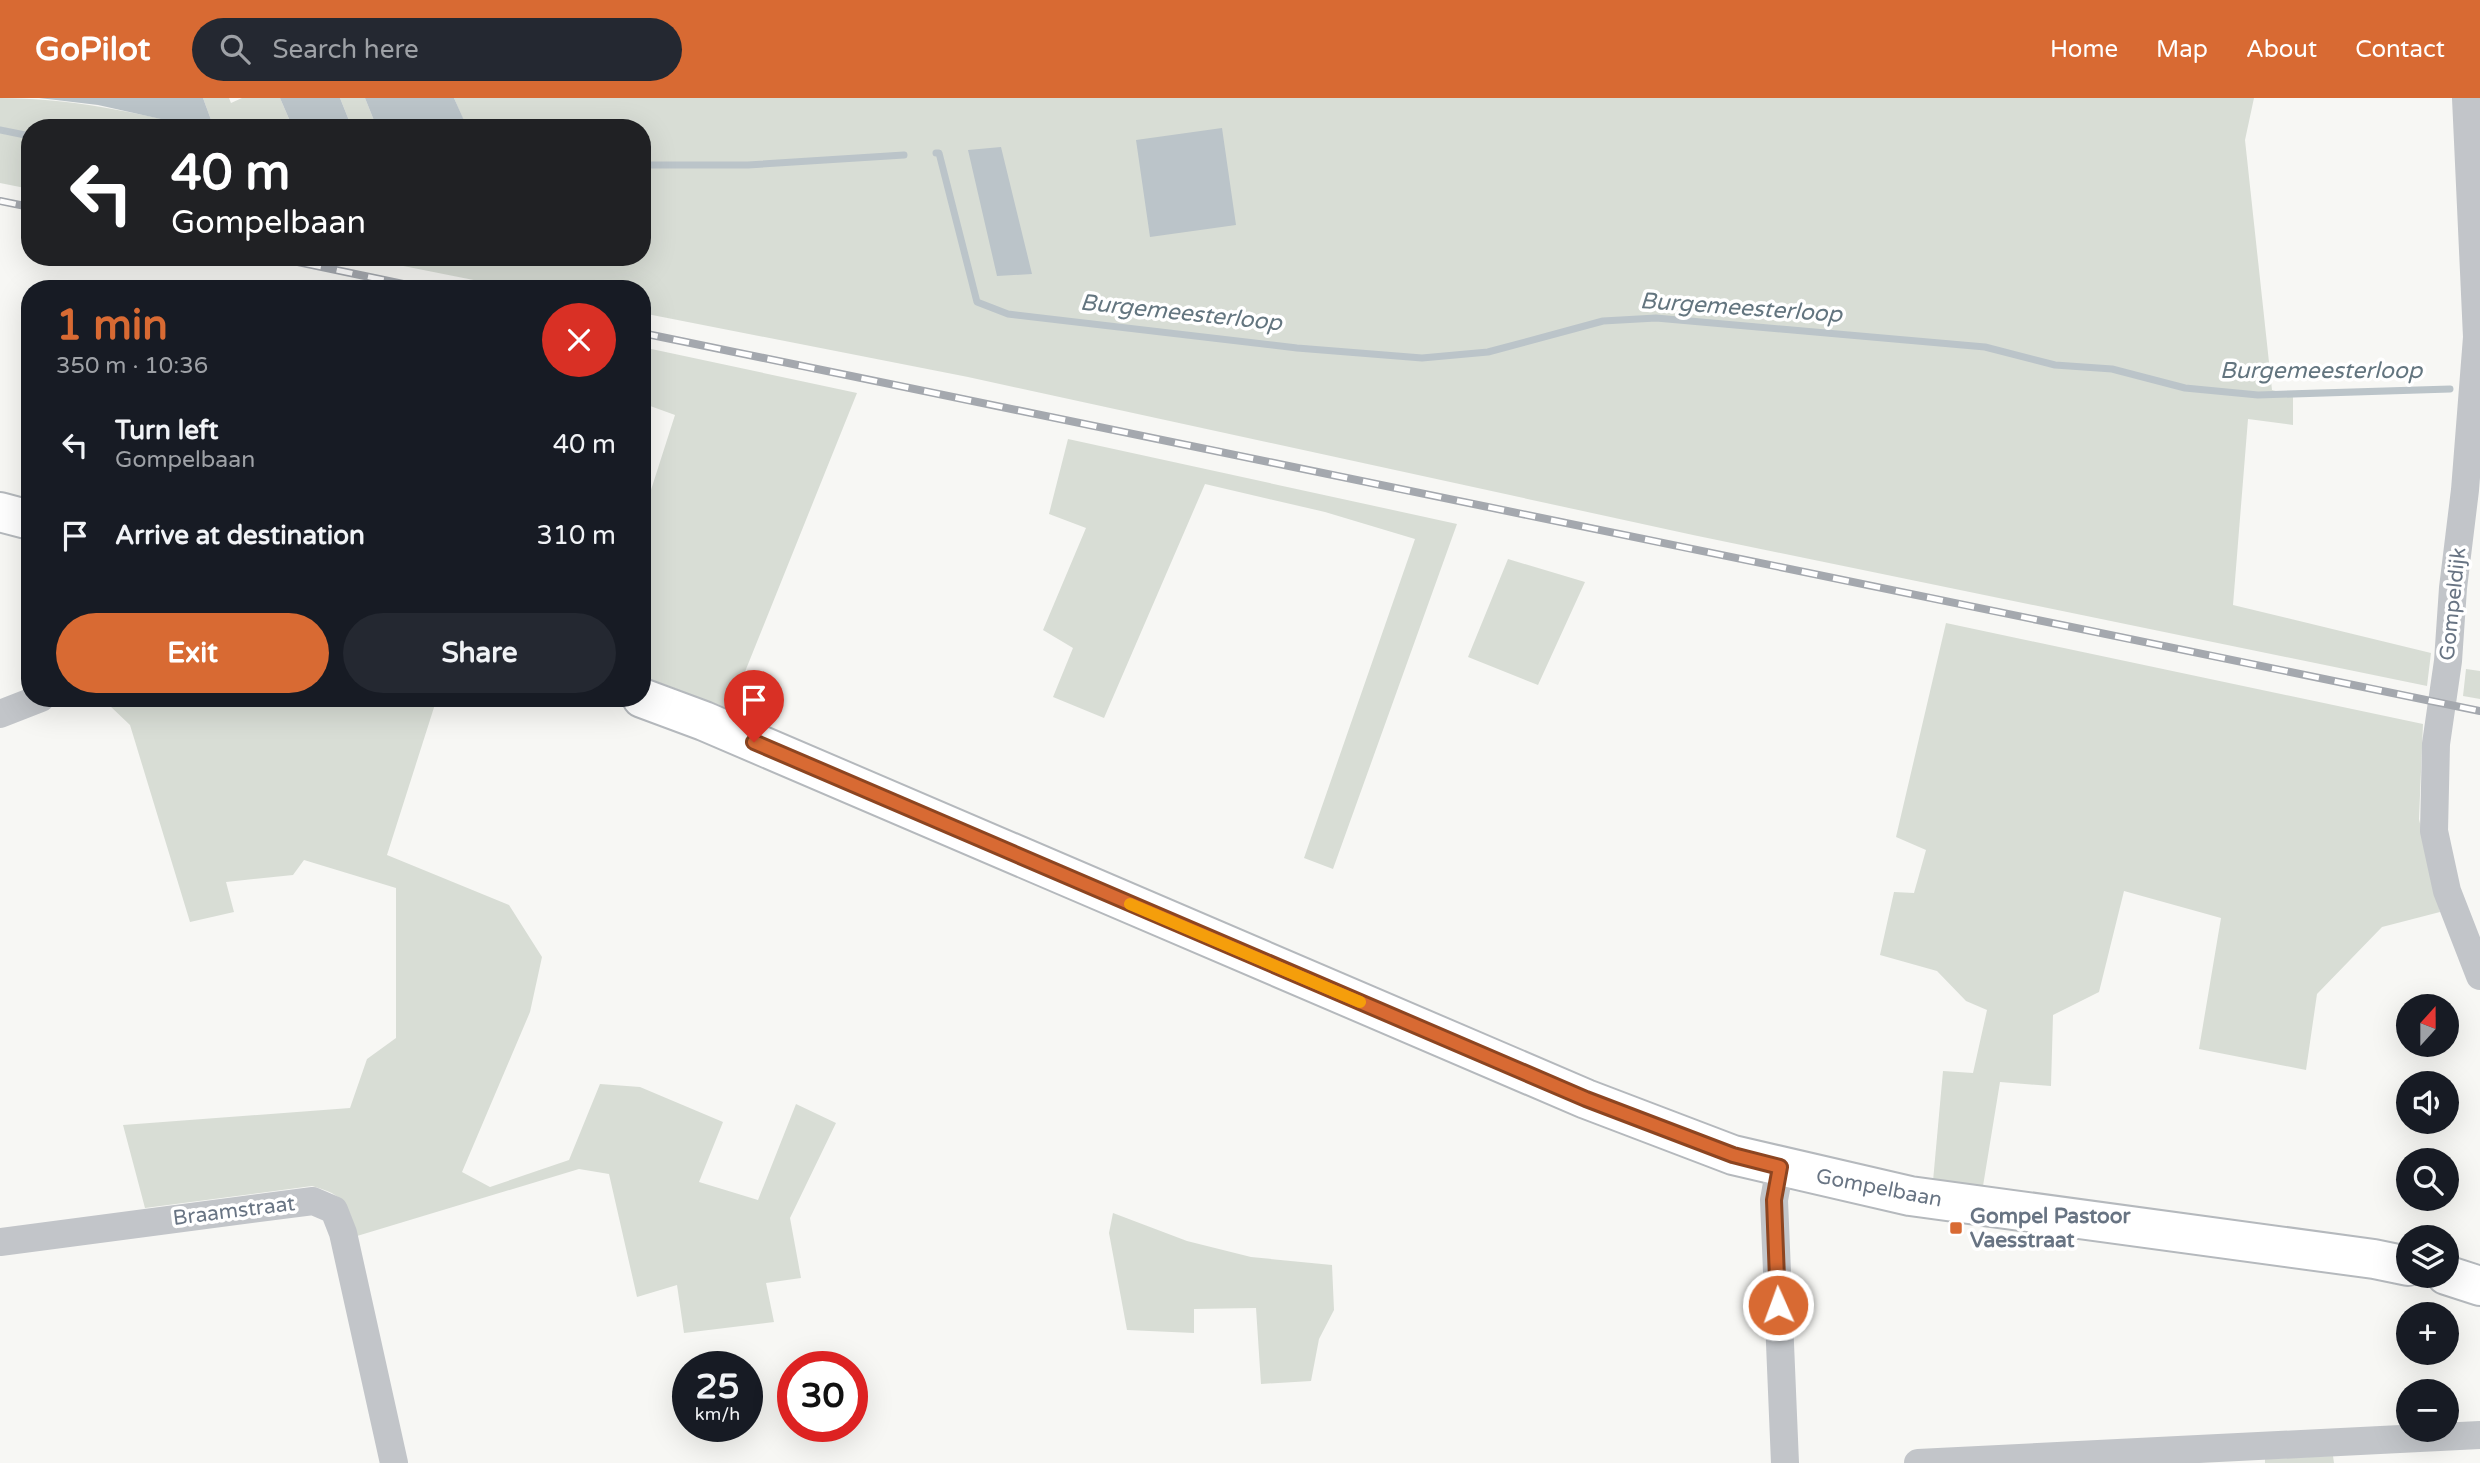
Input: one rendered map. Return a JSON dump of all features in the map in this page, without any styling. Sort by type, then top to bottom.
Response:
[{"type":"street","name":"Gompeldijk","points":[[2466,98],[2477,337],[2473,491],[2453,588],[2448,662],[2436,744],[2434,831],[2446,891],[2480,976]]},
{"type":"street","points":[[0,512],[21,518]]},
{"type":"street","name":"Gompelbaan","points":[[651,701],[704,721],[1586,1099],[1721,1151],[1910,1196],[2396,1264]]},
{"type":"street","points":[[0,714],[21,706]]},
{"type":"street","points":[[1780,1167],[1774,1200],[1785,1463]]},
{"type":"street","name":"Braamstraat","points":[[0,1242],[313,1201],[334,1210],[343,1233],[394,1463]]},
{"type":"street","points":[[2459,1279],[2480,1286]]},
{"type":"street","points":[[1918,1463],[2480,1436]]},
{"type":"shaded area","points":[[0,98],[77,103],[161,119],[21,119],[21,187],[0,183]]},
{"type":"shaded area","points":[[39,98],[203,98],[211,119],[161,119],[98,105]]},
{"type":"shaded area","points":[[203,98],[229,98],[231,103],[242,98],[280,98],[289,119],[211,119]]},
{"type":"shaded area","points":[[280,98],[340,98],[348,119],[289,119]]},
{"type":"shaded area","points":[[340,98],[365,98],[373,119],[348,119]]},
{"type":"shaded area","points":[[365,98],[454,98],[463,119],[373,119]]},
{"type":"shaded area","points":[[454,98],[2254,98],[2245,140],[2272,390],[2293,396],[2293,425],[2248,419],[2233,605],[2431,653],[2427,686],[1693,535],[968,377],[651,315],[651,280],[474,280],[403,266],[651,266],[651,119],[463,119]]},
{"type":"shaded area","points":[[1222,128],[1236,225],[1150,237],[1136,140]]},
{"type":"shaded area","points":[[1001,147],[1032,274],[997,276],[968,150]]},
{"type":"shaded area","points":[[651,349],[857,393],[730,709],[651,679],[651,490],[675,415],[651,406]]},
{"type":"shaded area","points":[[1068,439],[1457,524],[1333,869],[1304,858],[1415,539],[1325,512],[1205,484],[1104,718],[1053,697],[1073,648],[1043,630],[1086,528],[1049,514]]},
{"type":"shaded area","points":[[1508,559],[1585,582],[1538,685],[1468,657]]},
{"type":"shaded area","points":[[1946,623],[2423,724],[2419,819],[2440,912],[2382,927],[2317,994],[2306,1070],[2199,1049],[2221,918],[2124,891],[2099,992],[2053,1015],[2051,1086],[2000,1082],[1983,1186],[1933,1181],[1943,1071],[1973,1073],[1987,1010],[1966,1001],[1937,971],[1880,955],[1894,892],[1914,893],[1926,850],[1896,837]]},
{"type":"shaded area","points":[[2466,669],[2480,671],[2480,699],[2463,696]]},
{"type":"shaded area","points":[[111,707],[434,707],[387,855],[509,905],[542,957],[530,1012],[462,1172],[490,1187],[569,1160],[600,1084],[640,1087],[723,1122],[699,1182],[758,1200],[796,1104],[836,1123],[790,1218],[801,1278],[766,1283],[774,1322],[684,1333],[677,1285],[637,1297],[609,1174],[579,1169],[357,1236],[344,1202],[332,1193],[312,1186],[145,1208],[123,1125],[350,1108],[367,1059],[396,1038],[396,888],[304,860],[293,875],[226,882],[234,912],[190,922],[130,725]]},
{"type":"shaded area","points":[[1113,1213],[1187,1241],[1251,1257],[1332,1265],[1334,1310],[1319,1339],[1311,1381],[1261,1384],[1256,1308],[1194,1309],[1194,1333],[1127,1330],[1109,1233]]},
{"type":"shaded area","points":[[2333,1456],[2334,1463],[2265,1463],[2265,1459]]},
{"type":"waterway","name":"Burgemeesterloop","points":[[0,130],[21,134]]},
{"type":"waterway","name":"Burgemeesterloop","points":[[936,153],[939,153],[977,302],[1008,314],[1297,348],[1422,358],[1488,352],[1603,321],[1656,318],[1985,347],[2055,365],[2112,369],[2185,388],[2258,395],[2450,389]]},
{"type":"waterway","name":"Burgemeesterloop","points":[[651,165],[748,165],[904,155]]},
{"type":"railway","points":[[0,201],[21,205]]},
{"type":"railway","points":[[317,266],[384,280]]},
{"type":"railway","points":[[651,335],[2480,711]]},
{"type":"slow traffic","points":[[1130,904],[1360,1002]]},
{"type":"place","name":"Gompel Pastoor Vaesstraat","points":[[1956,1228]]},
{"type":"route","points":[[754,742],[1586,1099],[1733,1155],[1780,1167],[1774,1200],[1778,1305]]}]
